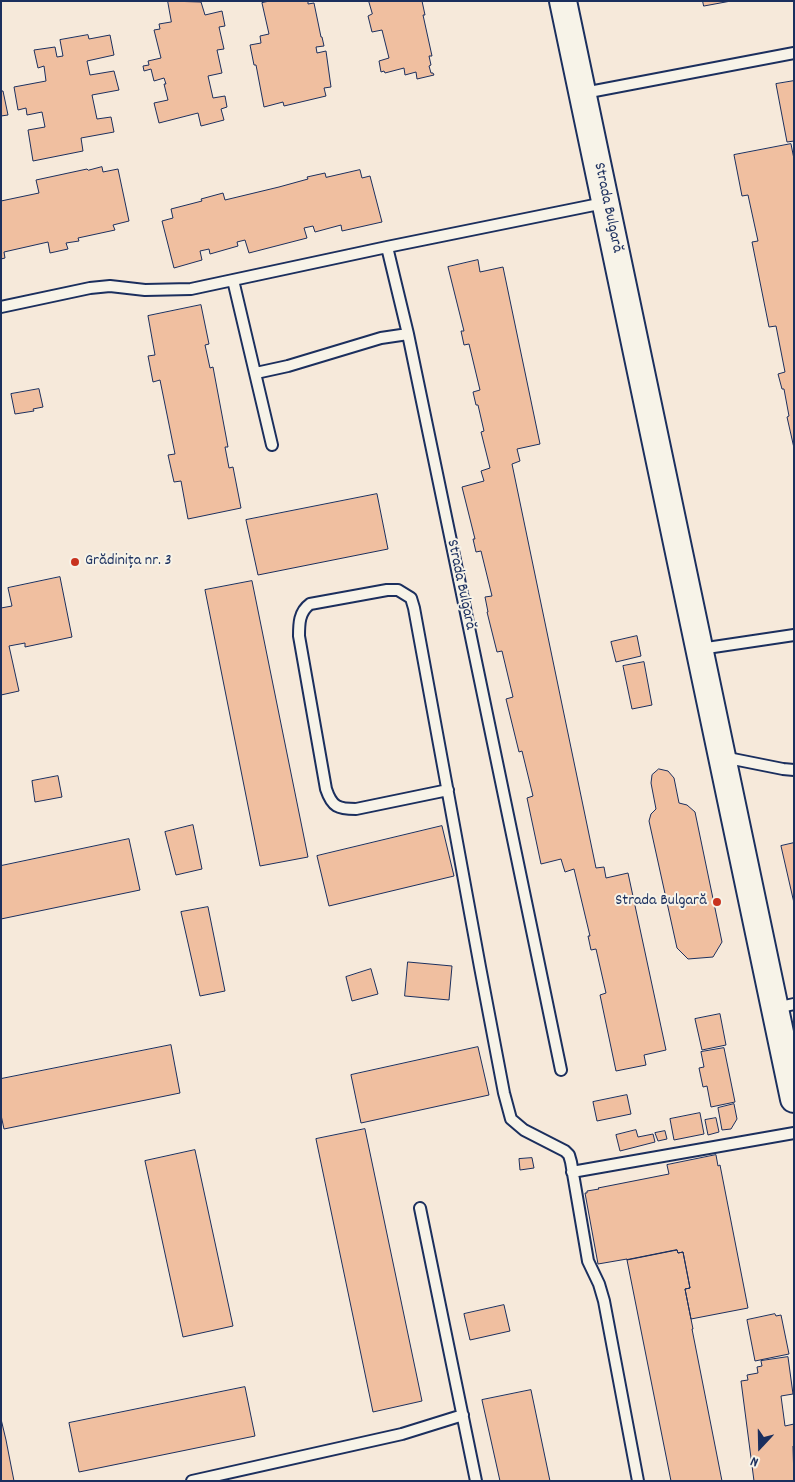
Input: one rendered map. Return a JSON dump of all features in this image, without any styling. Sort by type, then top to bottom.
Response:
[{"type":"street","name":"Strada Bulgară","points":[[563,1],[722,757],[784,1006],[794,1099]]},
{"type":"lane","points":[[583,94],[794,53]]},
{"type":"lane","points":[[1,306],[90,288],[110,286],[145,290],[191,289],[606,203]]},
{"type":"lane","name":"Strada Bulgară","points":[[387,247],[408,334],[561,1070]]},
{"type":"lane","points":[[233,280],[272,445]]},
{"type":"lane","points":[[256,373],[288,366],[380,338],[408,334]]},
{"type":"lane","points":[[448,790],[356,809],[345,810],[330,801],[326,789],[299,636],[299,624],[305,608],[310,604],[388,590],[398,590],[411,598],[414,608],[448,790],[489,1015],[511,1119],[524,1130],[565,1151],[569,1156],[588,1261],[599,1284],[604,1301],[638,1481]]},
{"type":"lane","points":[[699,650],[794,635]]},
{"type":"lane","points":[[722,757],[783,770],[794,770]]},
{"type":"lane","points":[[572,1172],[794,1133]]},
{"type":"lane","points":[[420,1208],[476,1481]]},
{"type":"lane","points":[[192,1481],[402,1434],[463,1416]]},
{"type":"building","points":[[168,1],[201,2],[205,15],[222,11],[225,26],[219,27],[224,49],[217,50],[222,73],[208,76],[213,98],[225,96],[227,107],[221,109],[224,120],[201,126],[198,113],[159,123],[154,103],[168,100],[164,84],[166,84],[164,78],[154,81],[151,69],[144,71],[143,66],[149,65],[148,61],[161,58],[154,30],[160,29],[159,24],[171,22]]},
{"type":"building","points":[[270,1],[308,1],[308,4],[314,3],[324,46],[316,47],[317,53],[326,51],[331,87],[324,88],[326,96],[284,106],[283,102],[264,107],[250,45],[261,43],[260,36],[269,34],[262,3]]},
{"type":"building","points":[[369,1],[422,1],[425,15],[423,15],[432,56],[429,56],[431,65],[429,66],[431,73],[434,75],[417,79],[416,72],[405,75],[404,68],[385,73],[384,71],[381,72],[379,61],[389,58],[382,30],[372,32],[368,16],[372,14]]},
{"type":"building","points":[[703,1],[731,1],[704,6]]},
{"type":"building","points":[[88,35],[89,39],[110,35],[114,55],[87,61],[90,75],[114,71],[119,90],[92,95],[97,119],[111,117],[114,132],[81,138],[83,151],[33,161],[28,130],[45,127],[42,112],[27,115],[26,108],[18,110],[14,87],[46,81],[44,66],[38,68],[34,50],[55,47],[57,57],[63,56],[60,40]]},
{"type":"building","points":[[794,81],[794,141],[787,142],[776,84]]},
{"type":"building","points":[[1,91],[3,91],[8,115],[1,116]]},
{"type":"building","points":[[791,144],[794,159],[794,448],[787,417],[789,416],[784,389],[782,389],[778,374],[785,372],[776,326],[769,327],[752,242],[758,241],[748,195],[742,196],[734,155]]},
{"type":"building","points":[[102,167],[103,172],[118,169],[129,221],[113,225],[115,230],[78,238],[79,241],[66,243],[68,249],[50,253],[48,242],[4,252],[5,258],[1,259],[1,201],[39,193],[36,180]]},
{"type":"building","points":[[360,170],[362,178],[370,176],[382,222],[342,231],[341,225],[315,232],[313,226],[304,228],[307,238],[249,253],[245,240],[237,242],[238,246],[210,254],[209,249],[200,251],[202,260],[174,268],[162,221],[173,218],[171,209],[223,193],[225,200],[279,187],[325,173],[326,177]]},
{"type":"building","points":[[478,260],[480,272],[503,267],[540,444],[517,449],[520,461],[512,464],[596,868],[604,867],[606,878],[628,873],[666,1050],[644,1055],[646,1065],[616,1071],[600,995],[606,993],[596,949],[591,950],[588,936],[590,936],[574,869],[565,872],[561,859],[541,864],[527,798],[533,796],[522,751],[519,752],[506,699],[513,697],[502,651],[497,652],[487,612],[485,597],[492,596],[481,551],[476,552],[473,539],[475,539],[462,487],[484,481],[481,471],[490,468],[481,432],[484,431],[473,392],[480,390],[469,344],[464,345],[461,331],[464,331],[448,267]]},
{"type":"building","points":[[201,305],[209,344],[205,345],[210,368],[213,367],[228,447],[225,447],[229,468],[233,467],[241,508],[188,519],[181,481],[174,482],[168,455],[175,454],[160,380],[153,382],[148,356],[155,355],[148,316]]},
{"type":"building","points":[[39,389],[43,407],[33,409],[34,411],[15,414],[11,394]]},
{"type":"building","points":[[377,494],[388,549],[258,575],[246,520]]},
{"type":"building","points":[[60,577],[72,637],[25,647],[25,643],[9,646],[19,691],[1,695],[1,608],[12,606],[8,588]]},
{"type":"building","points":[[252,581],[308,857],[260,866],[205,590]]},
{"type":"building","points":[[637,636],[641,656],[616,662],[611,642]]},
{"type":"building","points":[[644,662],[652,705],[632,709],[623,666]]},
{"type":"building","points":[[659,769],[668,771],[674,778],[679,803],[687,805],[695,812],[722,942],[713,957],[688,959],[677,948],[649,821],[651,814],[656,809],[651,783],[652,775]]},
{"type":"building","points":[[58,776],[62,797],[35,802],[32,781]]},
{"type":"building","points":[[193,825],[202,869],[176,875],[165,832]]},
{"type":"building","points":[[442,826],[454,876],[329,906],[317,856]]},
{"type":"building","points":[[129,839],[140,890],[1,919],[1,866]]},
{"type":"building","points":[[794,843],[794,903],[781,846]]},
{"type":"building","points":[[208,907],[225,991],[200,996],[181,912]]},
{"type":"building","points":[[408,962],[452,966],[449,1000],[405,996]]},
{"type":"building","points":[[371,969],[378,994],[352,1001],[346,977]]},
{"type":"building","points":[[720,1014],[726,1045],[702,1050],[695,1019]]},
{"type":"building","points":[[171,1045],[180,1093],[4,1129],[1,1115],[1,1079]]},
{"type":"building","points":[[478,1047],[489,1095],[361,1123],[351,1075]]},
{"type":"building","points":[[724,1048],[735,1102],[711,1107],[707,1086],[703,1087],[699,1068],[704,1067],[701,1052]]},
{"type":"building","points":[[627,1095],[631,1114],[597,1121],[593,1102]]},
{"type":"building","points":[[734,1104],[737,1119],[731,1129],[722,1130],[718,1108]]},
{"type":"building","points":[[700,1113],[704,1134],[674,1140],[670,1119]]},
{"type":"building","points":[[716,1118],[719,1132],[708,1135],[705,1120]]},
{"type":"building","points":[[365,1129],[422,1401],[373,1412],[316,1139]]},
{"type":"building","points":[[636,1130],[638,1137],[653,1134],[655,1142],[620,1151],[616,1135]]},
{"type":"building","points":[[665,1131],[667,1139],[658,1141],[655,1133]]},
{"type":"building","points":[[195,1150],[233,1326],[183,1337],[145,1161]]},
{"type":"building","points":[[716,1155],[718,1166],[720,1165],[748,1308],[691,1319],[685,1289],[690,1288],[683,1252],[678,1253],[677,1250],[598,1264],[585,1193],[598,1188],[669,1174],[667,1165]]},
{"type":"building","points":[[532,1158],[534,1168],[520,1170],[519,1159]]},
{"type":"building","points":[[677,1250],[678,1253],[683,1252],[690,1288],[685,1289],[722,1481],[671,1481],[627,1260]]},
{"type":"building","points":[[504,1305],[510,1331],[470,1340],[464,1314]]},
{"type":"building","points":[[775,1314],[776,1316],[781,1315],[789,1354],[755,1361],[747,1320]]},
{"type":"building","points":[[788,1357],[793,1394],[781,1396],[785,1426],[794,1424],[794,1481],[754,1481],[741,1381],[748,1380],[747,1375],[758,1373],[757,1367],[762,1366],[761,1361]]},
{"type":"building","points":[[245,1387],[255,1436],[79,1472],[69,1423]]},
{"type":"building","points":[[531,1390],[550,1481],[500,1481],[482,1400]]},
{"type":"building","points":[[1,1419],[6,1440],[14,1481],[1,1481]]},
{"type":"place","name":"Grădinița nr. 3","points":[[75,562]]},
{"type":"place","name":"Strada Bulgară","points":[[717,902]]}]
